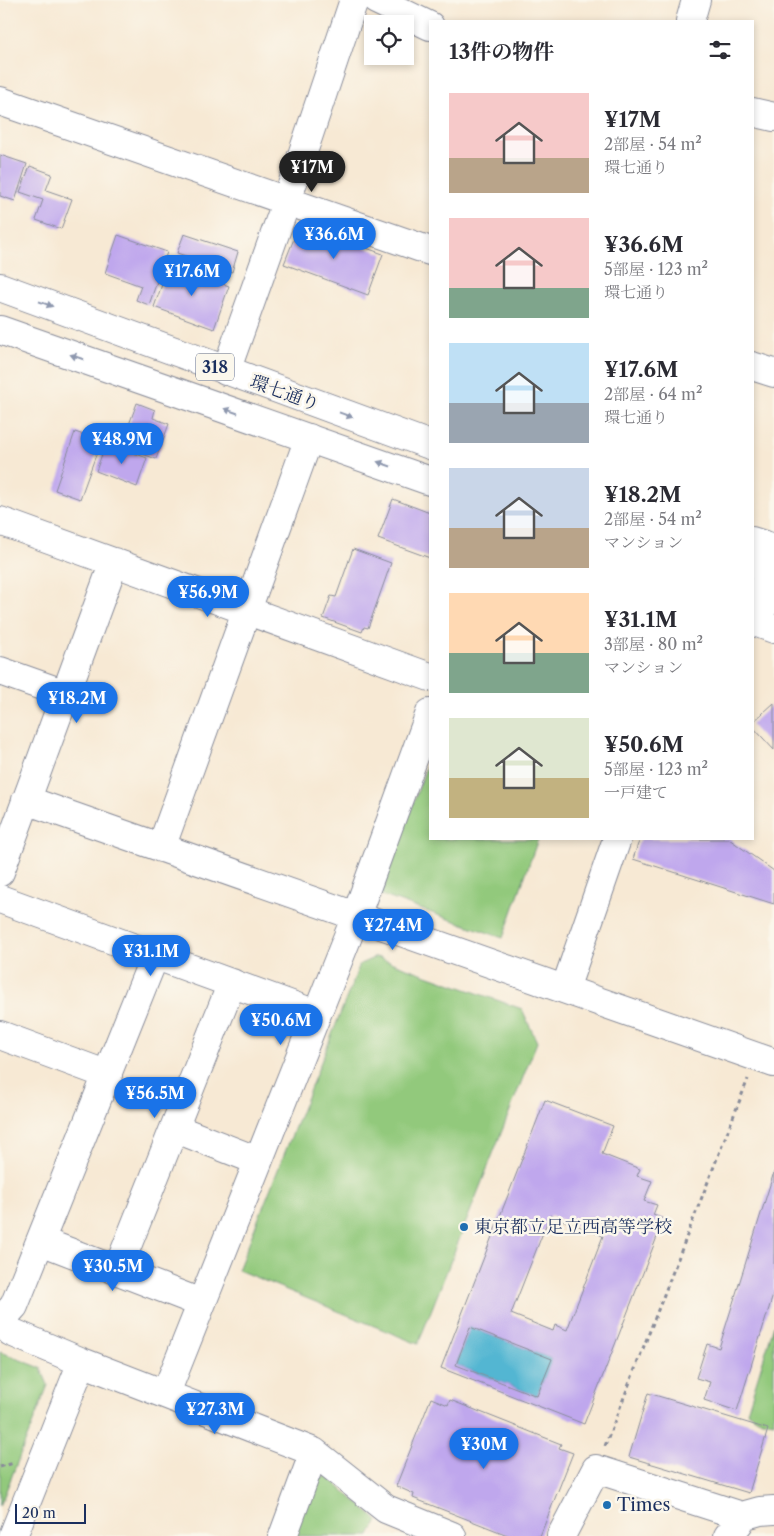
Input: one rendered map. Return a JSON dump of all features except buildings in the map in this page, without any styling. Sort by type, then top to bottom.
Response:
[{"type":"street","points":[[226,371],[287,200],[354,0]]},
{"type":"street","points":[[376,0],[429,26]]},
{"type":"street","points":[[690,20],[696,0]]},
{"type":"street","points":[[0,101],[429,250]]},
{"type":"street","points":[[754,112],[774,117]]},
{"type":"street","name":"環七通り","points":[[0,288],[429,445]]},
{"type":"street","name":"環七通り","points":[[0,330],[429,481]]},
{"type":"street","points":[[754,367],[774,373]]},
{"type":"street","points":[[161,848],[309,438]]},
{"type":"street","points":[[0,521],[429,677]]},
{"type":"street","points":[[754,542],[774,548]]},
{"type":"street","points":[[0,872],[114,562]]},
{"type":"street","points":[[754,565],[774,572]]},
{"type":"street","points":[[754,622],[774,628]]},
{"type":"street","points":[[0,671],[65,694]]},
{"type":"street","points":[[166,1393],[356,916],[429,716]]},
{"type":"street","points":[[26,800],[774,1063]]},
{"type":"street","points":[[565,989],[617,840]]},
{"type":"street","points":[[0,900],[316,1014]]},
{"type":"street","points":[[155,956],[14,1306],[1,1318],[11,1332],[82,1362],[314,1452],[386,1509],[452,1536]]},
{"type":"street","points":[[117,1271],[232,984]]},
{"type":"street","points":[[0,1036],[108,1075]]},
{"type":"street","points":[[174,1128],[258,1161]]},
{"type":"street","points":[[41,1241],[201,1303]]},
{"type":"street","points":[[13,1536],[82,1362]]},
{"type":"street","points":[[283,1536],[314,1452]]},
{"type":"street","points":[[561,1536],[596,1469],[735,1526],[760,1511],[774,1510]]},
{"type":"path","points":[[596,1469],[748,1079]]},
{"type":"green space","points":[[429,759],[429,840],[538,840],[503,938],[381,895]]},
{"type":"green space","points":[[376,957],[522,1009],[537,1042],[418,1344],[238,1270],[360,964]]},
{"type":"green space","points":[[774,1325],[774,1422],[758,1419],[747,1412]]},
{"type":"green space","points":[[0,1352],[41,1368],[48,1385],[0,1506]]},
{"type":"green space","points":[[327,1476],[378,1521],[370,1536],[293,1536],[314,1481]]},
{"type":"water","points":[[470,1327],[552,1359],[537,1396],[456,1365]]},
{"type":"place","name":"東京都立足立西高等学校","points":[[464,1227]]},
{"type":"place","name":"Times","points":[[607,1505]]}]
